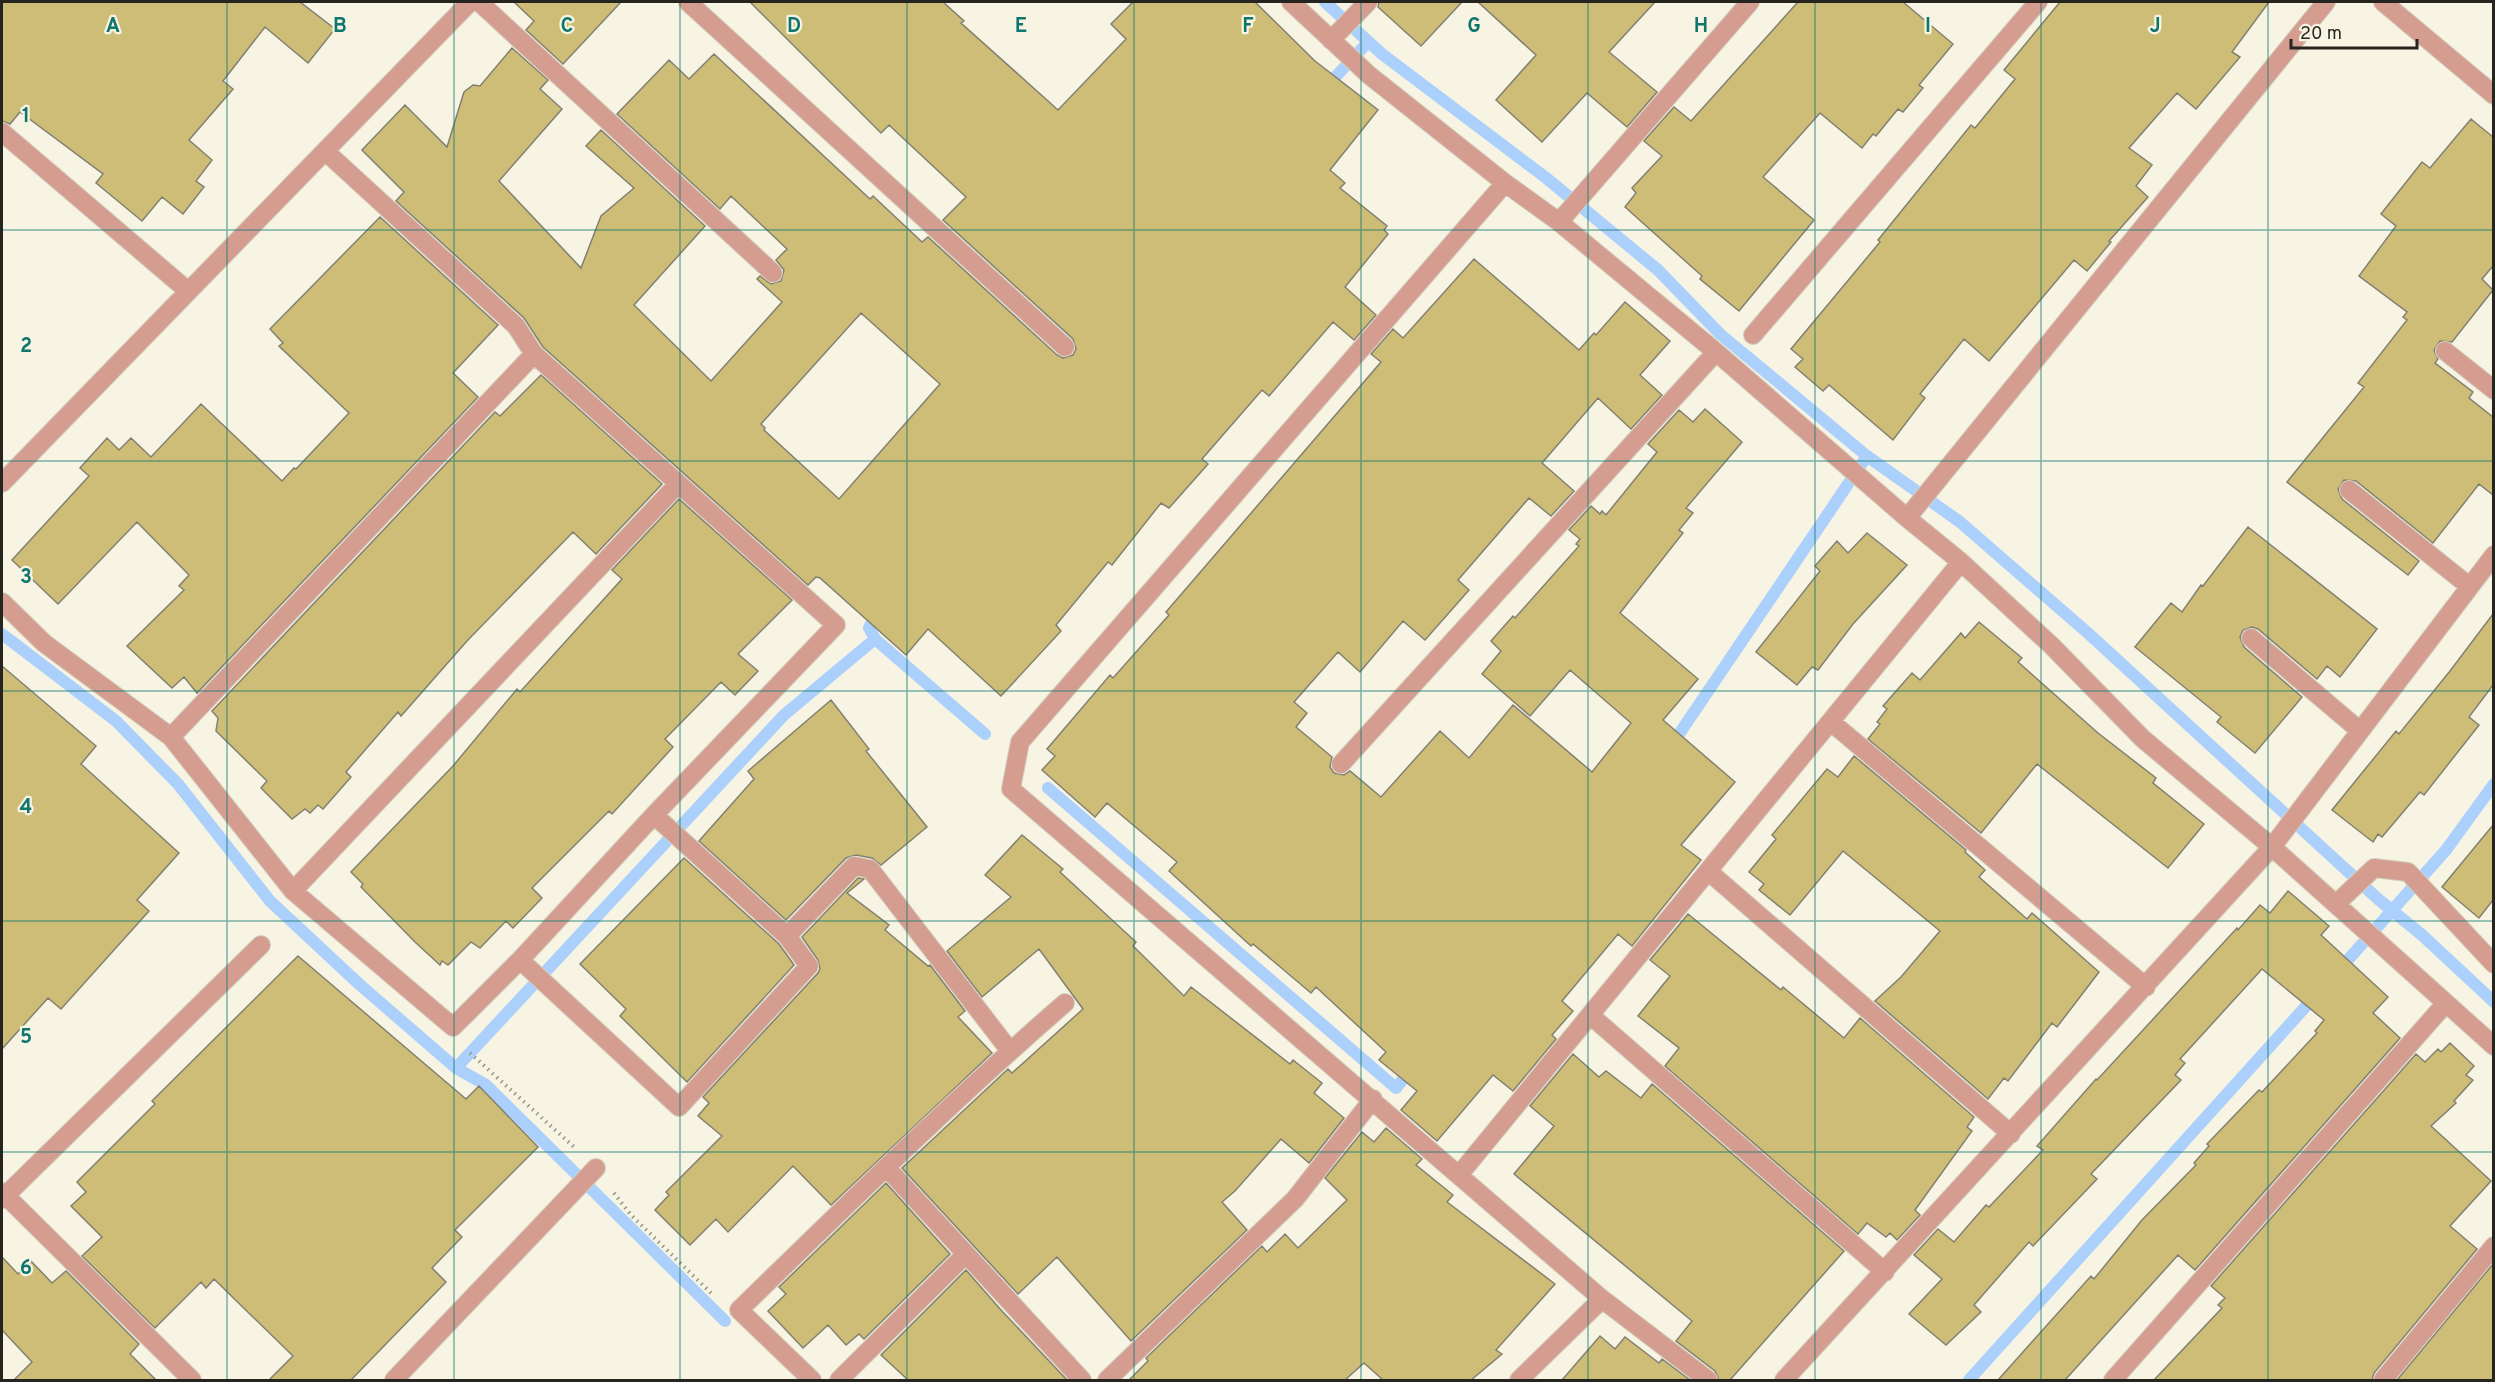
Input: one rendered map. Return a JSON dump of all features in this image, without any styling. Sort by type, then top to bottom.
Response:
[{"type":"street","points":[[2,483],[470,2]]},
{"type":"street","points":[[478,2],[773,273]]},
{"type":"street","points":[[688,2],[1065,347]]},
{"type":"street","points":[[1291,2],[1338,41],[1358,65],[1505,183],[1563,217],[1868,485],[1912,513],[2052,646],[2143,739],[2277,840],[2342,899],[2353,920],[2493,1046]]},
{"type":"street","points":[[1338,41],[1353,16],[1368,2]]},
{"type":"street","points":[[1563,217],[1750,2]]},
{"type":"street","points":[[1753,335],[2038,2]]},
{"type":"street","points":[[1912,513],[2326,2]]},
{"type":"street","points":[[2383,2],[2493,95]]},
{"type":"street","points":[[2,132],[188,291]]},
{"type":"street","points":[[2,602],[44,643],[171,737],[293,891],[453,1027],[533,972],[660,821],[836,625],[534,354],[516,326],[325,151]]},
{"type":"street","points":[[1505,183],[1020,742],[1011,789],[1373,1099],[1602,1299],[1708,1380]]},
{"type":"street","points":[[2445,351],[2493,390]]},
{"type":"street","points":[[1341,764],[1716,352]]},
{"type":"street","points":[[171,737],[534,354]]},
{"type":"street","points":[[293,891],[678,484]]},
{"type":"street","points":[[2349,490],[2469,586]]},
{"type":"street","points":[[1785,1380],[2146,987],[2277,840],[2493,555]]},
{"type":"street","points":[[1459,1175],[1961,562]]},
{"type":"street","points":[[2251,638],[2359,730]]},
{"type":"street","points":[[1831,722],[2146,987]]},
{"type":"street","points":[[533,972],[679,1107],[809,966],[787,936],[660,821]]},
{"type":"street","points":[[787,936],[854,866],[870,869],[1010,1050]]},
{"type":"street","points":[[2342,899],[2374,868],[2408,872],[2493,964]]},
{"type":"street","points":[[1708,871],[2011,1134]]},
{"type":"street","points":[[192,1380],[3,1195],[261,945]]},
{"type":"street","points":[[812,1380],[739,1310],[1010,1050],[1065,1003]]},
{"type":"street","points":[[2113,1380],[2446,1003]]},
{"type":"street","points":[[1590,1015],[1885,1272]]},
{"type":"street","points":[[1107,1380],[1295,1200],[1373,1099]]},
{"type":"street","points":[[886,1167],[1082,1380]]},
{"type":"street","points":[[394,1380],[588,1176]]},
{"type":"street","points":[[2383,1380],[2493,1246]]},
{"type":"street","points":[[839,1380],[966,1254]]},
{"type":"street","points":[[1519,1380],[1602,1299]]},
{"type":"building","points":[[2,2],[300,2],[335,29],[308,63],[265,27],[223,81],[233,89],[189,140],[212,160],[196,181],[204,187],[183,214],[162,197],[142,221],[96,183],[103,174],[20,112],[10,124],[2,121]]},
{"type":"building","points":[[514,2],[621,2],[563,64],[526,30],[534,21]]},
{"type":"building","points":[[750,2],[943,2],[964,21],[961,23],[1058,110],[1126,39],[1111,24],[1133,2],[1255,2],[1315,61],[1378,110],[1330,170],[1345,183],[1340,188],[1387,226],[1384,230],[1388,234],[1345,287],[1376,315],[1354,340],[1333,322],[1269,396],[1262,390],[1202,459],[1208,464],[1169,508],[1161,503],[1112,565],[1108,562],[1056,625],[1061,631],[1001,696],[928,629],[906,655],[820,578],[816,577],[808,585],[543,347],[524,318],[396,201],[404,192],[362,150],[405,105],[447,147],[464,92],[473,85],[480,86],[512,48],[548,80],[540,89],[562,109],[499,181],[581,268],[601,216],[634,188],[586,146],[601,130],[705,226],[634,305],[711,381],[782,302],[757,279],[760,276],[771,284],[781,281],[784,270],[776,260],[787,249],[731,196],[720,209],[617,114],[669,60],[689,79],[714,54],[870,199],[873,196],[922,242],[928,237],[1057,355],[1063,358],[1073,355],[1076,349],[1073,339],[943,220],[966,197],[889,125],[881,133]],"holes":[[[861,313],[940,384],[839,499],[764,430],[761,424]]]},
{"type":"building","points":[[1379,2],[1462,2],[1421,46],[1378,7]]},
{"type":"building","points":[[1478,2],[1655,2],[1609,52],[1657,92],[1627,127],[1587,93],[1542,142],[1496,100],[1536,55]]},
{"type":"building","points":[[1798,2],[1903,2],[1953,44],[1919,85],[1923,88],[1903,112],[1898,109],[1876,136],[1873,134],[1862,148],[1820,113],[1763,177],[1814,220],[1739,311],[1700,279],[1702,276],[1625,207],[1636,193],[1632,188],[1662,156],[1644,141],[1674,107],[1691,121]]},
{"type":"building","points":[[2060,2],[2269,2],[2232,52],[2240,57],[2196,109],[2177,93],[2129,148],[2152,165],[2136,186],[2148,197],[2109,241],[2111,242],[2087,271],[2074,260],[1989,361],[1964,339],[1920,394],[1925,398],[1893,440],[1829,385],[1823,391],[1795,367],[1803,359],[1791,349],[1880,242],[1878,240],[1971,125],[1975,128],[2015,79],[2004,70]]},
{"type":"building","points":[[2471,119],[2493,137],[2493,266],[2482,279],[2493,290],[2452,342],[2440,341],[2434,350],[2438,359],[2435,363],[2473,392],[2469,398],[2493,417],[2493,495],[2479,484],[2433,543],[2356,481],[2344,480],[2338,489],[2342,499],[2419,561],[2408,575],[2287,482],[2364,387],[2358,383],[2407,320],[2403,317],[2407,312],[2359,276],[2396,226],[2381,214],[2422,162],[2430,168]]},
{"type":"building","points":[[380,217],[498,325],[453,373],[478,397],[197,693],[184,677],[172,688],[127,646],[184,590],[179,586],[189,575],[137,522],[58,604],[12,560],[89,476],[80,468],[107,438],[119,450],[131,438],[151,457],[201,404],[282,481],[294,468],[296,469],[349,413],[279,346],[283,343],[270,329]]},
{"type":"building","points":[[1474,259],[1579,350],[1594,333],[1596,335],[1625,302],[1670,341],[1640,375],[1662,395],[1631,429],[1598,398],[1542,463],[1574,491],[1551,516],[1529,498],[1458,580],[1469,590],[1425,640],[1403,621],[1360,672],[1338,652],[1294,702],[1307,713],[1296,727],[1332,757],[1330,767],[1334,773],[1344,775],[1350,771],[1381,797],[1440,731],[1469,758],[1513,705],[1592,772],[1631,723],[1570,670],[1530,716],[1482,674],[1501,651],[1491,641],[1513,616],[1515,618],[1579,546],[1576,544],[1580,539],[1569,530],[1591,506],[1600,514],[1602,511],[1606,515],[1657,452],[1648,444],[1679,410],[1693,422],[1705,409],[1742,442],[1686,508],[1693,513],[1679,530],[1683,533],[1620,613],[1698,679],[1663,720],[1735,782],[1681,845],[1701,860],[1632,946],[1618,934],[1562,1001],[1573,1011],[1552,1035],[1556,1039],[1513,1091],[1493,1075],[1437,1141],[1401,1110],[1417,1091],[1379,1060],[1386,1052],[1316,987],[1311,993],[1253,944],[1251,946],[1169,871],[1177,862],[1107,803],[1095,817],[1042,770],[1055,756],[1047,749],[1110,675],[1113,678],[1169,615],[1166,612],[1381,362],[1371,354],[1393,329],[1403,338]]},
{"type":"building","points":[[541,375],[662,484],[596,554],[573,532],[467,641],[401,716],[398,712],[346,772],[351,777],[323,809],[318,805],[310,813],[305,809],[292,819],[261,788],[267,781],[216,731],[218,718],[212,711],[495,412],[500,416]]},
{"type":"building","points":[[679,499],[792,600],[738,654],[758,671],[735,695],[721,682],[665,739],[673,747],[612,814],[609,811],[532,888],[542,898],[513,928],[506,921],[480,948],[471,942],[448,965],[442,961],[440,965],[361,887],[363,884],[351,872],[453,766],[517,689],[520,692],[622,579],[612,570]]},
{"type":"building","points":[[2248,527],[2377,629],[2340,677],[2327,666],[2317,679],[2258,629],[2252,627],[2243,630],[2240,637],[2244,647],[2302,697],[2255,753],[2217,722],[2221,717],[2135,647],[2171,603],[2182,612]]},
{"type":"building","points":[[1867,533],[1907,565],[1853,624],[1818,670],[1812,667],[1797,685],[1756,652],[1820,571],[1815,566],[1837,541],[1848,553]]},
{"type":"building","points":[[2493,614],[2493,685],[2469,717],[2479,725],[2424,795],[2420,792],[2382,837],[2378,834],[2373,842],[2332,810],[2396,731],[2399,734]]},
{"type":"building","points":[[1979,622],[2022,658],[2018,662],[2098,733],[2156,778],[2153,783],[2204,824],[2168,868],[2037,764],[1981,833],[1868,739],[1880,724],[1877,722],[1887,709],[1883,706],[1912,673],[1920,680],[1961,633],[1965,638]]},
{"type":"building","points":[[2,666],[96,746],[81,764],[179,853],[137,900],[149,911],[61,1009],[48,998],[2,1049]]},
{"type":"building","points":[[831,700],[869,749],[866,751],[927,827],[881,865],[872,858],[856,855],[846,858],[786,920],[699,841],[754,779],[748,771]]},
{"type":"building","points":[[1854,756],[1966,850],[1965,852],[1985,870],[1979,877],[2027,919],[2032,913],[2099,972],[2057,1027],[2052,1023],[2008,1081],[2004,1078],[1988,1099],[1875,1001],[1901,977],[1940,931],[1843,851],[1790,915],[1759,890],[1764,884],[1749,872],[1776,839],[1772,835],[1827,769],[1838,777]]},
{"type":"building","points":[[2493,825],[2493,900],[2479,918],[2442,887]]},
{"type":"building","points":[[1022,835],[1063,869],[1060,872],[1136,942],[1133,946],[1184,996],[1191,987],[1290,1064],[1293,1060],[1322,1083],[1314,1093],[1344,1118],[1309,1163],[1281,1139],[1235,1191],[1222,1202],[1247,1230],[1131,1341],[1057,1257],[1018,1294],[902,1168],[1008,1069],[1012,1073],[1083,1009],[1039,949],[982,997],[947,951],[1011,897],[985,875]]},
{"type":"building","points":[[684,858],[779,944],[794,965],[687,1082],[620,1016],[626,1009],[580,964]]},
{"type":"building","points":[[858,878],[864,879],[847,893],[889,925],[885,930],[928,966],[930,965],[965,1011],[958,1017],[992,1053],[831,1205],[793,1166],[728,1232],[716,1219],[690,1245],[655,1210],[669,1195],[666,1192],[722,1136],[698,1116],[709,1103],[703,1097],[818,973],[820,969],[818,960],[802,937]]},
{"type":"building","points":[[2288,891],[2329,926],[2321,935],[2388,997],[2373,1013],[2400,1038],[2195,1270],[2178,1255],[2065,1380],[1998,1380],[2091,1276],[2094,1279],[2142,1220],[2196,1165],[2194,1163],[2209,1146],[2207,1144],[2259,1090],[2262,1092],[2317,1033],[2315,1031],[2324,1020],[2262,969],[2180,1059],[2185,1063],[2175,1075],[2181,1080],[2091,1174],[2097,1179],[2033,1246],[2029,1242],[1974,1305],[1981,1312],[1946,1345],[1909,1314],[1942,1279],[1914,1255],[1938,1229],[1954,1242],[1986,1205],[1989,1207],[2043,1150],[2037,1146],[2096,1079],[2237,928],[2238,930],[2260,905],[2270,913]]},
{"type":"building","points":[[1688,914],[1781,990],[1783,987],[1844,1038],[1860,1018],[1974,1117],[1967,1127],[1972,1131],[1915,1210],[1920,1215],[1897,1240],[1890,1233],[1886,1237],[1867,1223],[1858,1234],[1665,1066],[1679,1048],[1638,1016],[1670,976],[1650,960]]},
{"type":"building","points":[[298,956],[466,1099],[479,1086],[538,1147],[455,1230],[462,1237],[432,1268],[446,1282],[351,1380],[269,1380],[293,1356],[214,1279],[206,1288],[201,1282],[155,1328],[82,1256],[102,1237],[71,1206],[86,1192],[77,1182],[155,1104],[152,1101]]},
{"type":"building","points":[[2450,1043],[2474,1066],[2466,1075],[2473,1080],[2454,1101],[2456,1103],[2431,1126],[2491,1181],[2450,1226],[2477,1249],[2374,1373],[2372,1380],[2154,1380],[2222,1308],[2218,1305],[2225,1298],[2211,1286],[2416,1054],[2425,1062],[2438,1049],[2441,1052]]},
{"type":"building","points":[[1573,1054],[1599,1077],[1606,1071],[1641,1098],[1652,1084],[1844,1251],[1730,1380],[1719,1380],[1715,1371],[1676,1341],[1692,1321],[1514,1174],[1554,1126],[1530,1106]]},
{"type":"building","points":[[1386,1128],[1422,1159],[1416,1165],[1453,1195],[1447,1202],[1555,1284],[1496,1350],[1502,1354],[1471,1380],[1383,1380],[1364,1363],[1345,1380],[1129,1380],[1148,1361],[1146,1358],[1262,1246],[1267,1252],[1285,1234],[1298,1248],[1347,1200],[1325,1178],[1362,1132],[1374,1142]]},
{"type":"building","points":[[886,1183],[950,1254],[864,1339],[859,1334],[846,1345],[828,1325],[803,1348],[768,1311],[786,1294],[779,1287]]},
{"type":"building","points":[[2,1257],[18,1274],[31,1261],[52,1283],[66,1271],[139,1344],[130,1354],[156,1380],[14,1380],[32,1362],[2,1330]]},
{"type":"building","points":[[2493,1264],[2493,1380],[2397,1380]]},
{"type":"building","points":[[966,1270],[1067,1380],[908,1380],[881,1355]]},
{"type":"building","points":[[1600,1336],[1615,1349],[1625,1337],[1659,1363],[1662,1359],[1690,1380],[1562,1380]]},
{"type":"waterway","points":[[1325,2],[1382,54],[1545,177],[1658,270],[1720,334],[1867,456],[1960,522],[2089,634],[2494,1002]]},
{"type":"waterway","points":[[1326,87],[1368,42]]},
{"type":"waterway","points":[[1671,746],[1867,456]]},
{"type":"waterway","points":[[878,610],[869,628],[875,639],[985,734]]},
{"type":"waterway","points":[[2,634],[116,721],[178,784],[270,901],[359,984],[456,1068],[486,1085],[725,1321]]},
{"type":"waterway","points":[[456,1068],[784,715],[875,639]]},
{"type":"waterway","points":[[2337,972],[2446,850],[2494,784]]},
{"type":"waterway","points":[[1048,788],[1396,1088],[1412,1068]]},
{"type":"waterway","points":[[1969,1380],[2317,994]]}]
